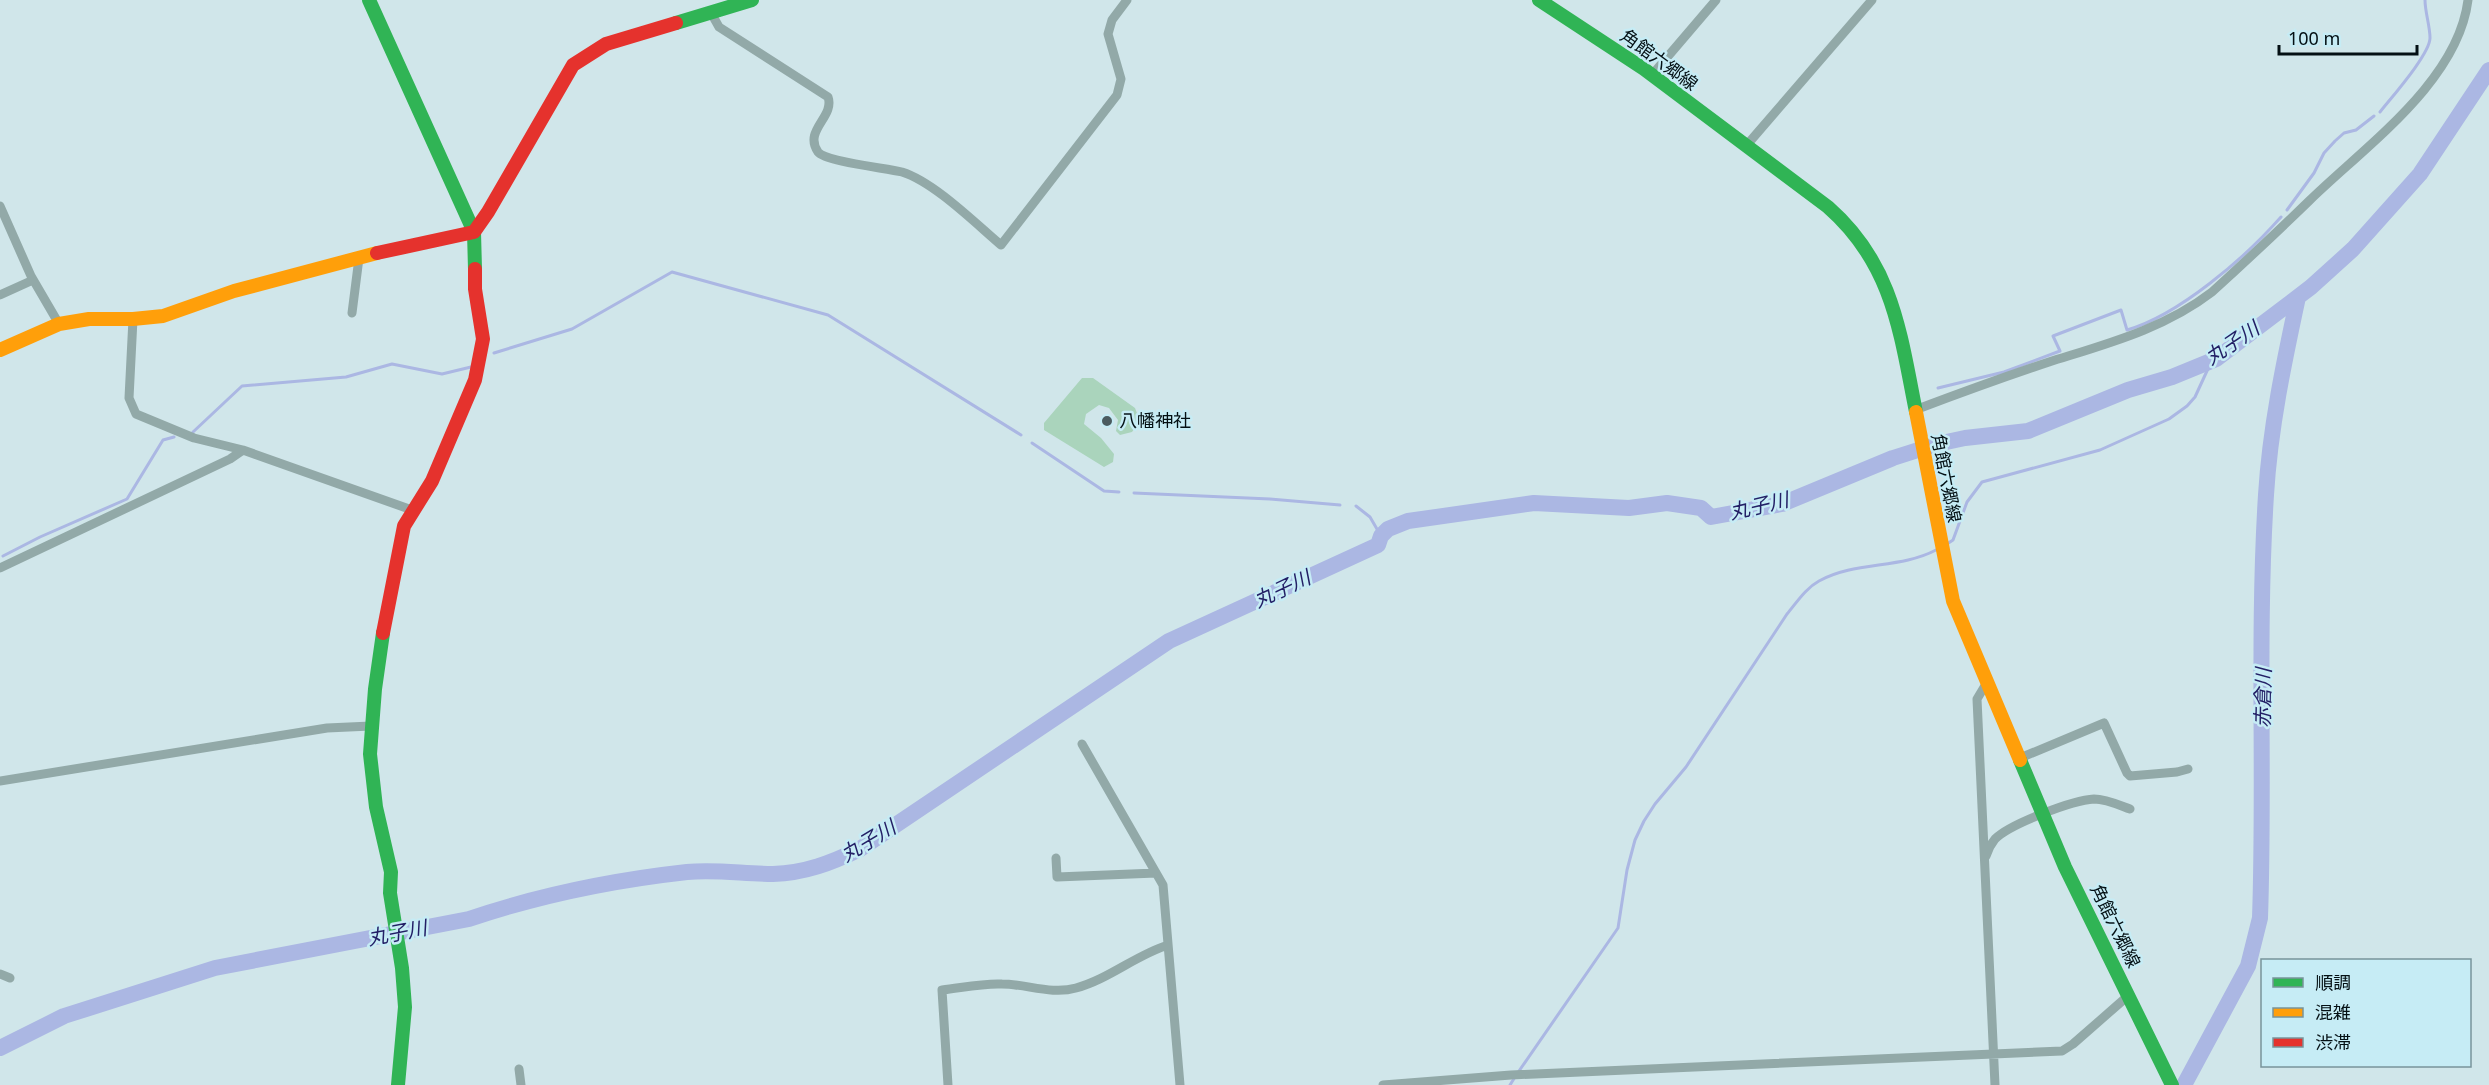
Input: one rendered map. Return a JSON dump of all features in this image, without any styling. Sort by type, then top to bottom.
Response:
[{"type":"street","points":[[369,0],[474,232],[475,289],[483,339],[475,380],[432,481],[404,526],[396,555],[383,631],[371,726],[372,780],[391,872],[390,893],[402,968],[405,1007],[399,1085]]},
{"type":"street","points":[[0,350],[59,324],[89,319],[163,316],[234,291],[359,258],[474,232],[488,212],[573,65],[606,44],[752,0]]},
{"type":"street","points":[[710,11],[719,27],[828,97],[828,108],[814,132],[818,152],[827,158],[894,170],[919,178],[1001,245],[1117,95],[1120,79],[1110,42],[1109,27],[1127,0]]},
{"type":"street","name":"角館六郷線","points":[[1539,0],[1652,75],[1835,213],[1864,244],[1876,265],[1890,299],[1930,482],[1953,602],[2042,814],[2172,1085]]},
{"type":"street","points":[[1652,75],[1716,0]]},
{"type":"street","points":[[1746,146],[1872,0]]},
{"type":"street","points":[[1915,410],[1968,390],[2127,338],[2172,319],[2194,306],[2392,127],[2434,75],[2453,46],[2466,17],[2468,0]]},
{"type":"street","points":[[0,206],[33,280],[59,324]]},
{"type":"street","points":[[352,313],[359,258]]},
{"type":"street","points":[[0,294],[33,280]]},
{"type":"street","points":[[133,319],[129,398],[136,414],[194,438],[243,450],[412,510]]},
{"type":"street","points":[[0,567],[230,459],[243,450]]},
{"type":"street","points":[[1986,684],[1977,699],[1995,1085]]},
{"type":"street","points":[[2020,758],[2104,723],[2130,776],[2188,769]]},
{"type":"street","points":[[0,781],[327,728],[371,726]]},
{"type":"street","points":[[1082,744],[1163,885],[1180,1085]]},
{"type":"street","points":[[1985,858],[1996,838],[2042,814],[2082,801],[2096,799],[2130,808]]},
{"type":"street","points":[[1056,858],[1057,877],[1156,873]]},
{"type":"street","points":[[948,1085],[942,990],[1000,983],[1064,991],[1099,979],[1152,950],[1168,945]]},
{"type":"street","points":[[0,974],[10,978]]},
{"type":"street","points":[[1383,1085],[1511,1075],[2062,1050],[2073,1044],[2129,995]]},
{"type":"street","points":[[519,1069],[520,1085]]},
{"type":"green space","points":[[1082,378],[1093,378],[1135,408],[1138,416],[1137,425],[1132,432],[1120,435],[1116,431],[1118,420],[1109,408],[1099,405],[1086,414],[1084,424],[1101,438],[1114,454],[1113,462],[1104,467],[1044,430],[1044,423]]},
{"type":"waterway","points":[[2380,112],[2417,65],[2428,45],[2430,33],[2425,0]]},
{"type":"waterway","name":"丸子川","points":[[0,1048],[64,1016],[215,968],[469,919],[549,896],[632,879],[698,871],[773,874],[828,863],[860,849],[1169,641],[1378,545],[1381,536],[1388,529],[1408,521],[1534,503],[1629,508],[1667,503],[1701,508],[1711,517],[1782,504],[1893,458],[1965,438],[2028,431],[2128,390],[2172,377],[2216,359],[2311,287],[2353,249],[2420,174],[2489,70]]},
{"type":"waterway","points":[[2287,210],[2314,173],[2324,153],[2335,141],[2344,133],[2356,130],[2374,116]]},
{"type":"waterway","points":[[1938,388],[2004,372],[2060,351],[2053,336],[2121,310],[2127,330],[2147,323],[2168,312],[2210,283],[2249,250],[2281,217]]},
{"type":"waterway","points":[[494,353],[572,329],[672,272],[828,315],[1021,435]]},
{"type":"waterway","name":"赤倉川","points":[[2184,1085],[2248,966],[2260,918],[2261,654],[2266,495],[2274,420],[2298,297]]},
{"type":"waterway","points":[[1947,544],[1953,540],[1967,502],[1982,482],[2100,450],[2169,419],[2195,397],[2212,360]]},
{"type":"waterway","points":[[193,432],[242,386],[346,377],[392,364],[442,374],[471,367]]},
{"type":"waterway","points":[[3,556],[40,537],[127,499],[163,440],[174,437]]},
{"type":"waterway","points":[[1032,443],[1104,491],[1119,492]]},
{"type":"waterway","points":[[1134,493],[1270,499],[1340,505]]},
{"type":"waterway","points":[[1356,506],[1370,517],[1381,536]]},
{"type":"waterway","points":[[1519,1071],[1618,928],[1627,870],[1635,840],[1644,821],[1686,767],[1798,600],[1814,584],[1833,575],[1847,570],[1908,560],[1936,550]]},
{"type":"waterway","points":[[1510,1085],[1515,1077]]},
{"type":"traffic: fast","points":[[369,0],[474,232],[475,269]]},
{"type":"traffic: fast","points":[[676,23],[752,0]]},
{"type":"traffic: fast","points":[[1539,0],[1644,69],[1828,207],[1850,229],[1867,252],[1890,301],[1905,354],[1916,412]]},
{"type":"traffic: fast","points":[[383,633],[375,689],[370,754],[376,807],[391,872],[390,893],[402,968],[405,1007],[398,1085]]},
{"type":"traffic: fast","points":[[2020,760],[2065,867],[2172,1085]]},
{"type":"traffic: slow","points":[[0,350],[59,324],[89,319],[163,316],[234,291],[377,253]]},
{"type":"traffic: slow","points":[[1916,412],[1953,601],[2020,760]]},
{"type":"traffic: jam","points":[[377,253],[474,232],[488,212],[573,65],[606,44],[676,23]]},
{"type":"traffic: jam","points":[[383,633],[404,526],[432,481],[475,380],[483,339],[475,289],[475,269]]},
{"type":"place","name":"八幡神社","points":[[1107,421]]}]
